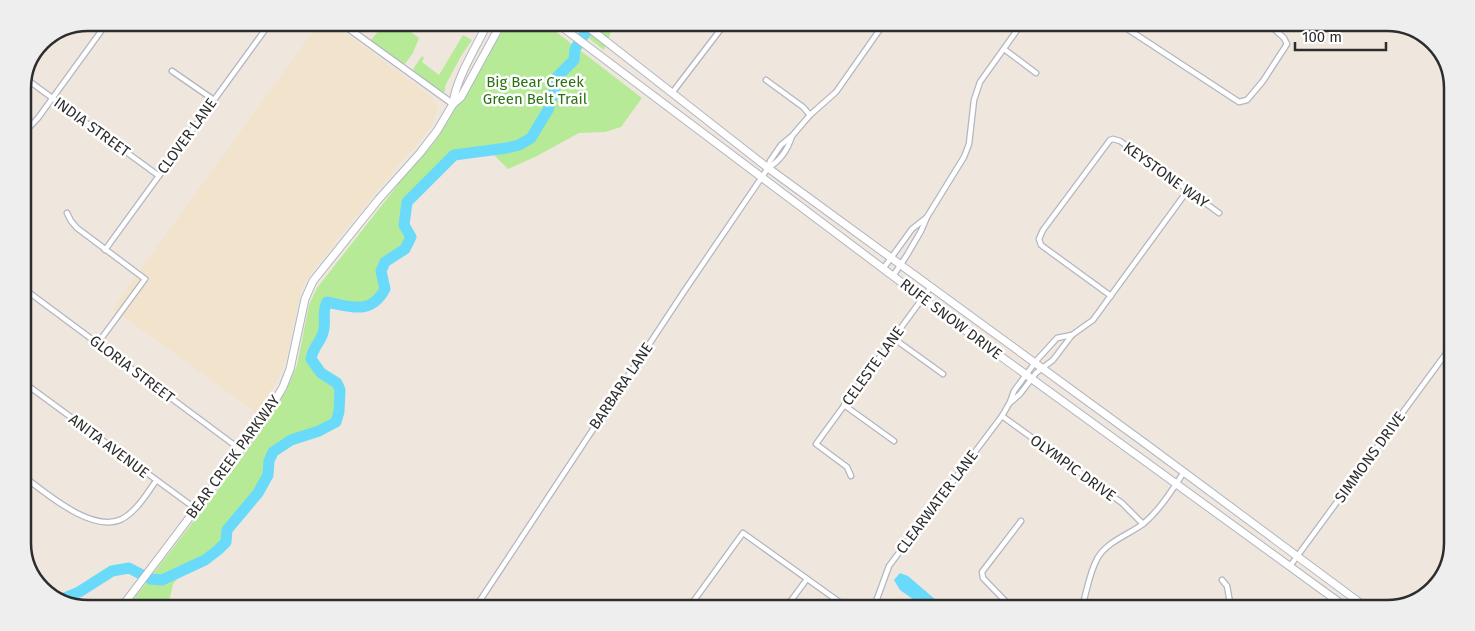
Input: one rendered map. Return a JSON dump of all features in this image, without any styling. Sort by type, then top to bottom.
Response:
[{"type":"main road","name":"BEAR CREEK PARKWAY","points":[[453,104],[454,94],[485,31]]},
{"type":"main road","name":"BEAR CREEK PARKWAY","points":[[127,600],[241,450],[264,418],[283,386],[290,369],[307,291],[318,274],[437,131],[453,104],[461,97],[497,31]]},
{"type":"main road","name":"RUFE SNOW DRIVE","points":[[566,31],[922,299],[1034,371],[1184,472],[1356,600]]},
{"type":"main road","name":"RUFE SNOW DRIVE","points":[[593,31],[768,168],[930,288],[1176,484],[1336,600]]},
{"type":"street","points":[[31,125],[101,31]]},
{"type":"street","name":"CLOVER LANE","points":[[105,250],[264,31]]},
{"type":"street","points":[[352,31],[453,104]]},
{"type":"street","points":[[672,93],[719,31]]},
{"type":"street","name":"BARBARA LANE","points":[[480,600],[680,297],[762,178],[780,145],[792,136],[810,115],[836,92],[879,31]]},
{"type":"street","points":[[893,276],[964,157],[969,144],[974,100],[980,82],[1017,31]]},
{"type":"street","points":[[1131,31],[1239,102],[1247,100],[1257,88],[1287,44],[1276,31]]},
{"type":"street","points":[[1004,49],[1036,73]]},
{"type":"street","points":[[172,71],[214,100]]},
{"type":"street","points":[[766,80],[810,115]]},
{"type":"street","name":"INDIA STREET","points":[[31,83],[159,176]]},
{"type":"street","name":"KEYSTONE WAY","points":[[1111,296],[1045,248],[1040,242],[1040,236],[1044,230],[1107,143],[1113,139],[1120,141],[1219,213]]},
{"type":"street","points":[[1034,371],[1053,360],[1072,335],[1089,324],[1188,190]]},
{"type":"street","points":[[67,212],[77,228],[145,279],[98,343]]},
{"type":"street","points":[[883,268],[912,229],[927,217]]},
{"type":"street","name":"CELESTE LANE","points":[[851,476],[847,466],[816,444],[930,288]]},
{"type":"street","name":"GLORIA STREET","points":[[31,294],[241,450]]},
{"type":"street","points":[[1034,371],[1057,338],[1072,335]]},
{"type":"street","points":[[893,338],[943,374]]},
{"type":"street","name":"SIMMONS DRIVE","points":[[1290,566],[1444,356]]},
{"type":"street","name":"CLEARWATER LANE","points":[[877,600],[889,566],[1002,416],[1014,391],[1034,371]]},
{"type":"street","name":"ANITA AVENUE","points":[[31,388],[196,509]]},
{"type":"street","points":[[844,405],[894,441]]},
{"type":"street","name":"OLYMPIC DRIVE","points":[[1002,416],[1122,503],[1142,524]]},
{"type":"street","points":[[1084,600],[1089,578],[1097,558],[1112,543],[1142,524],[1162,505],[1184,472]]},
{"type":"street","points":[[31,482],[75,513],[109,522],[123,519],[130,513],[156,481]]},
{"type":"street","points":[[1004,600],[983,578],[982,572],[1021,521]]},
{"type":"street","points":[[694,600],[743,533],[837,600]]},
{"type":"street","points":[[791,600],[807,579]]},
{"type":"street","points":[[1222,580],[1227,586],[1230,600]]},
{"type":"shaded area","points":[[313,31],[343,31],[432,97],[438,106],[432,126],[352,221],[302,287],[285,364],[259,415],[113,309]]},
{"type":"green space","points":[[378,31],[410,31],[419,38],[413,53],[405,64],[399,62],[371,40]]},
{"type":"green space","name":"Big Bear Creek Green Belt Trail","points":[[503,31],[555,31],[642,98],[621,127],[605,132],[579,133],[535,157],[508,169],[489,150],[454,155],[407,202],[404,225],[411,237],[405,249],[385,262],[381,271],[385,289],[380,297],[374,303],[367,306],[353,307],[328,302],[326,306],[323,333],[313,351],[311,359],[321,373],[337,383],[340,390],[339,412],[336,422],[319,431],[291,440],[273,452],[269,461],[268,475],[258,493],[227,530],[226,542],[212,555],[182,573],[173,584],[168,600],[133,600],[242,458],[286,391],[297,365],[309,305],[317,288],[400,182],[436,140]]},
{"type":"green space","points":[[579,31],[611,31],[604,50]]},
{"type":"green space","points":[[463,35],[472,40],[445,86],[445,92],[438,90],[415,73],[413,69],[422,56],[424,58],[422,62],[439,75]]},
{"type":"water","points":[[900,573],[908,576],[936,600],[914,600],[900,590],[894,580]]},
{"type":"waterway","points":[[69,596],[79,592],[112,571],[129,568],[150,579],[162,580],[205,560],[226,542],[227,530],[258,493],[268,475],[269,461],[273,452],[291,440],[319,431],[336,422],[339,412],[340,390],[337,383],[321,373],[311,359],[313,351],[323,333],[324,310],[327,302],[360,307],[374,303],[380,297],[385,289],[381,271],[385,262],[405,249],[411,237],[404,225],[407,202],[454,155],[507,148],[519,145],[531,138],[548,110],[556,78],[574,60],[575,49],[587,31]]}]
